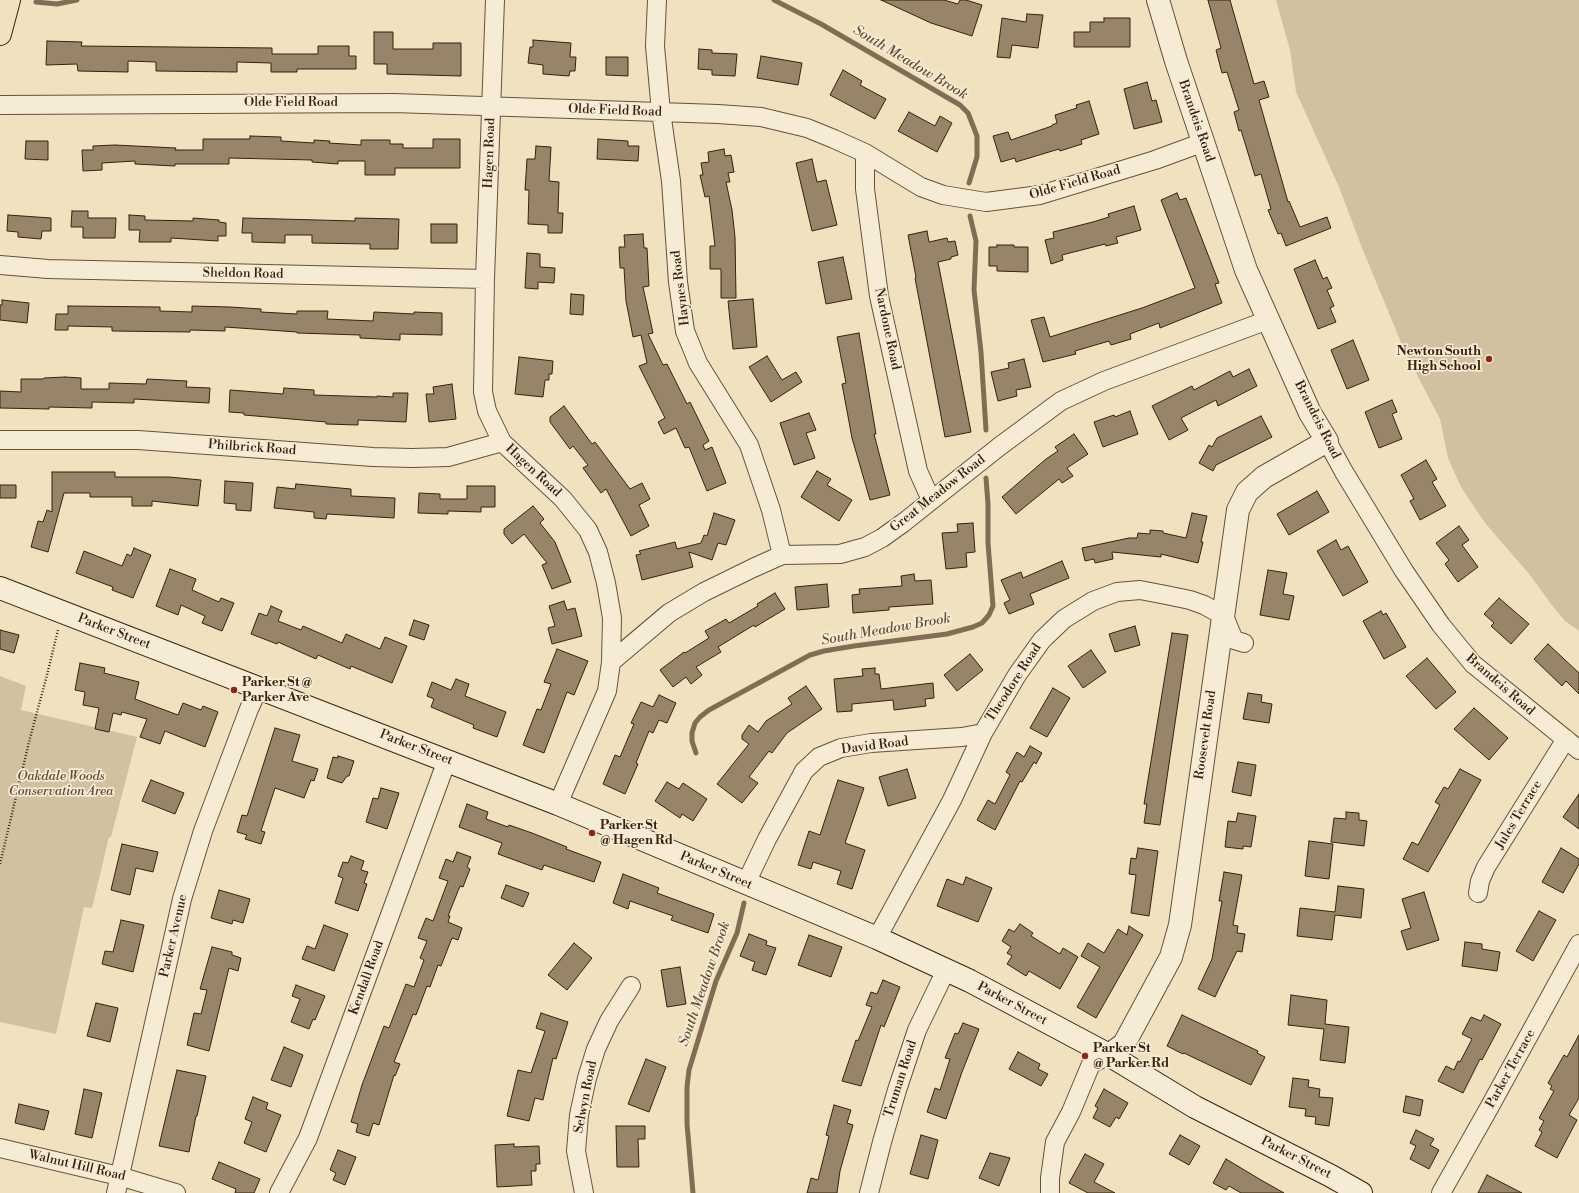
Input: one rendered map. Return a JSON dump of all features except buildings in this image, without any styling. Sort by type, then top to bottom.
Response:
[{"type":"highway","points":[[0,34],[9,0]]},
{"type":"main road","name":"Brandeis Road","points":[[1158,0],[1176,61],[1246,270],[1310,413],[1327,441]]},
{"type":"main road","name":"Roosevelt Road","points":[[1108,1055],[1124,1044],[1171,957],[1180,925],[1238,510],[1247,492],[1264,477],[1327,441]]},
{"type":"main road","name":"Parker Street","points":[[0,588],[558,804],[877,938],[946,970],[1108,1055],[1195,1107],[1331,1176],[1361,1193]]},
{"type":"street","name":"Hagen Road","points":[[495,0],[485,280],[484,392],[487,411],[502,442],[563,499],[588,530],[598,552],[606,583],[612,618],[611,662],[607,691],[558,804]]},
{"type":"street","name":"Haynes Road","points":[[657,0],[655,46],[671,181],[678,282],[685,331],[698,363],[749,445],[771,510],[782,555]]},
{"type":"street","name":"Olde Field Road","points":[[0,105],[362,103],[492,106],[718,114],[761,117],[807,128],[865,153],[921,186],[943,195],[986,202],[1040,195],[1155,160],[1204,142]]},
{"type":"street","name":"Nardone Road","points":[[865,153],[865,189],[879,296],[918,471],[931,500]]},
{"type":"street","name":"Sheldon Road","points":[[0,265],[48,269],[485,280]]},
{"type":"street","name":"Great Meadow Road","points":[[611,662],[670,613],[704,592],[753,568],[782,555],[840,554],[865,547],[903,523],[1000,446],[1061,401],[1104,381],[1268,320]]},
{"type":"street","name":"Philbrick Road","points":[[0,440],[138,440],[373,457],[412,458],[448,457],[502,442]]},
{"type":"street","name":"Brandeis Road","points":[[1327,441],[1404,571],[1450,636],[1473,664],[1572,745]]},
{"type":"street","name":"Theodore Road","points":[[877,938],[952,800],[983,733],[1017,675],[1042,640],[1064,619],[1093,601],[1117,592],[1140,590],[1190,600],[1204,605],[1224,616]]},
{"type":"street","points":[[1224,616],[1234,640],[1244,643]]},
{"type":"street","name":"Parker Avenue","points":[[118,1185],[182,899],[203,831],[258,687]]},
{"type":"street","name":"David Road","points":[[746,883],[766,839],[804,771],[819,757],[841,748],[871,743],[962,737],[983,733]]},
{"type":"street","name":"Jules Terrace","points":[[1478,893],[1480,881],[1486,868],[1572,745]]},
{"type":"street","name":"Kendall Road","points":[[280,1193],[308,1138],[447,760]]},
{"type":"street","name":"Parker Terrace","points":[[1441,1193],[1579,944]]},
{"type":"street","name":"Truman Road","points":[[869,1193],[897,1090],[917,1030],[946,970]]},
{"type":"street","name":"Selwyn Road","points":[[584,1193],[576,1151],[580,1115],[587,1078],[596,1049],[609,1021],[631,986]]},
{"type":"street","points":[[1050,1193],[1050,1178],[1055,1142],[1071,1112],[1091,1064],[1108,1055]]},
{"type":"street","name":"Walnut Hill Road","points":[[0,1148],[118,1185],[176,1193]]},
{"type":"path","points":[[0,864],[29,742],[63,612]]},
{"type":"green space","name":"Newton South High School","points":[[1276,0],[1579,0],[1579,631],[1565,621],[1551,604],[1530,575],[1485,523],[1461,487],[1448,458],[1440,419],[1405,352],[1362,248],[1339,187],[1296,92],[1290,50]]},
{"type":"green space","name":"Oakdale Woods Conservation Area","points":[[0,676],[26,686],[21,710],[137,737],[111,837],[109,837],[92,908],[84,907],[56,1034],[0,1022]]},
{"type":"waterway","name":"South Meadow Brook","points":[[36,2],[57,4],[77,0]]},
{"type":"waterway","name":"South Meadow Brook","points":[[774,0],[821,24],[960,105],[968,113],[977,136],[977,157],[969,183]]},
{"type":"waterway","name":"South Meadow Brook","points":[[970,216],[976,241],[974,290],[981,352],[986,430]]},
{"type":"waterway","name":"South Meadow Brook","points":[[696,753],[692,741],[692,733],[695,723],[700,717],[709,710],[810,655],[854,646],[947,634],[982,623],[989,615],[993,606],[988,543],[986,478]]},
{"type":"waterway","name":"South Meadow Brook","points":[[693,1193],[687,1124],[687,1087],[689,1070],[716,981],[737,933],[744,903]]},
{"type":"place","name":"Newton South High School","points":[[1489,359]]},
{"type":"place","name":"Parker St @ Parker Ave","points":[[234,690]]},
{"type":"place","name":"Parker St @ Hagen Rd","points":[[592,833]]},
{"type":"place","name":"Parker St @ Parker Rd","points":[[1085,1056]]}]
